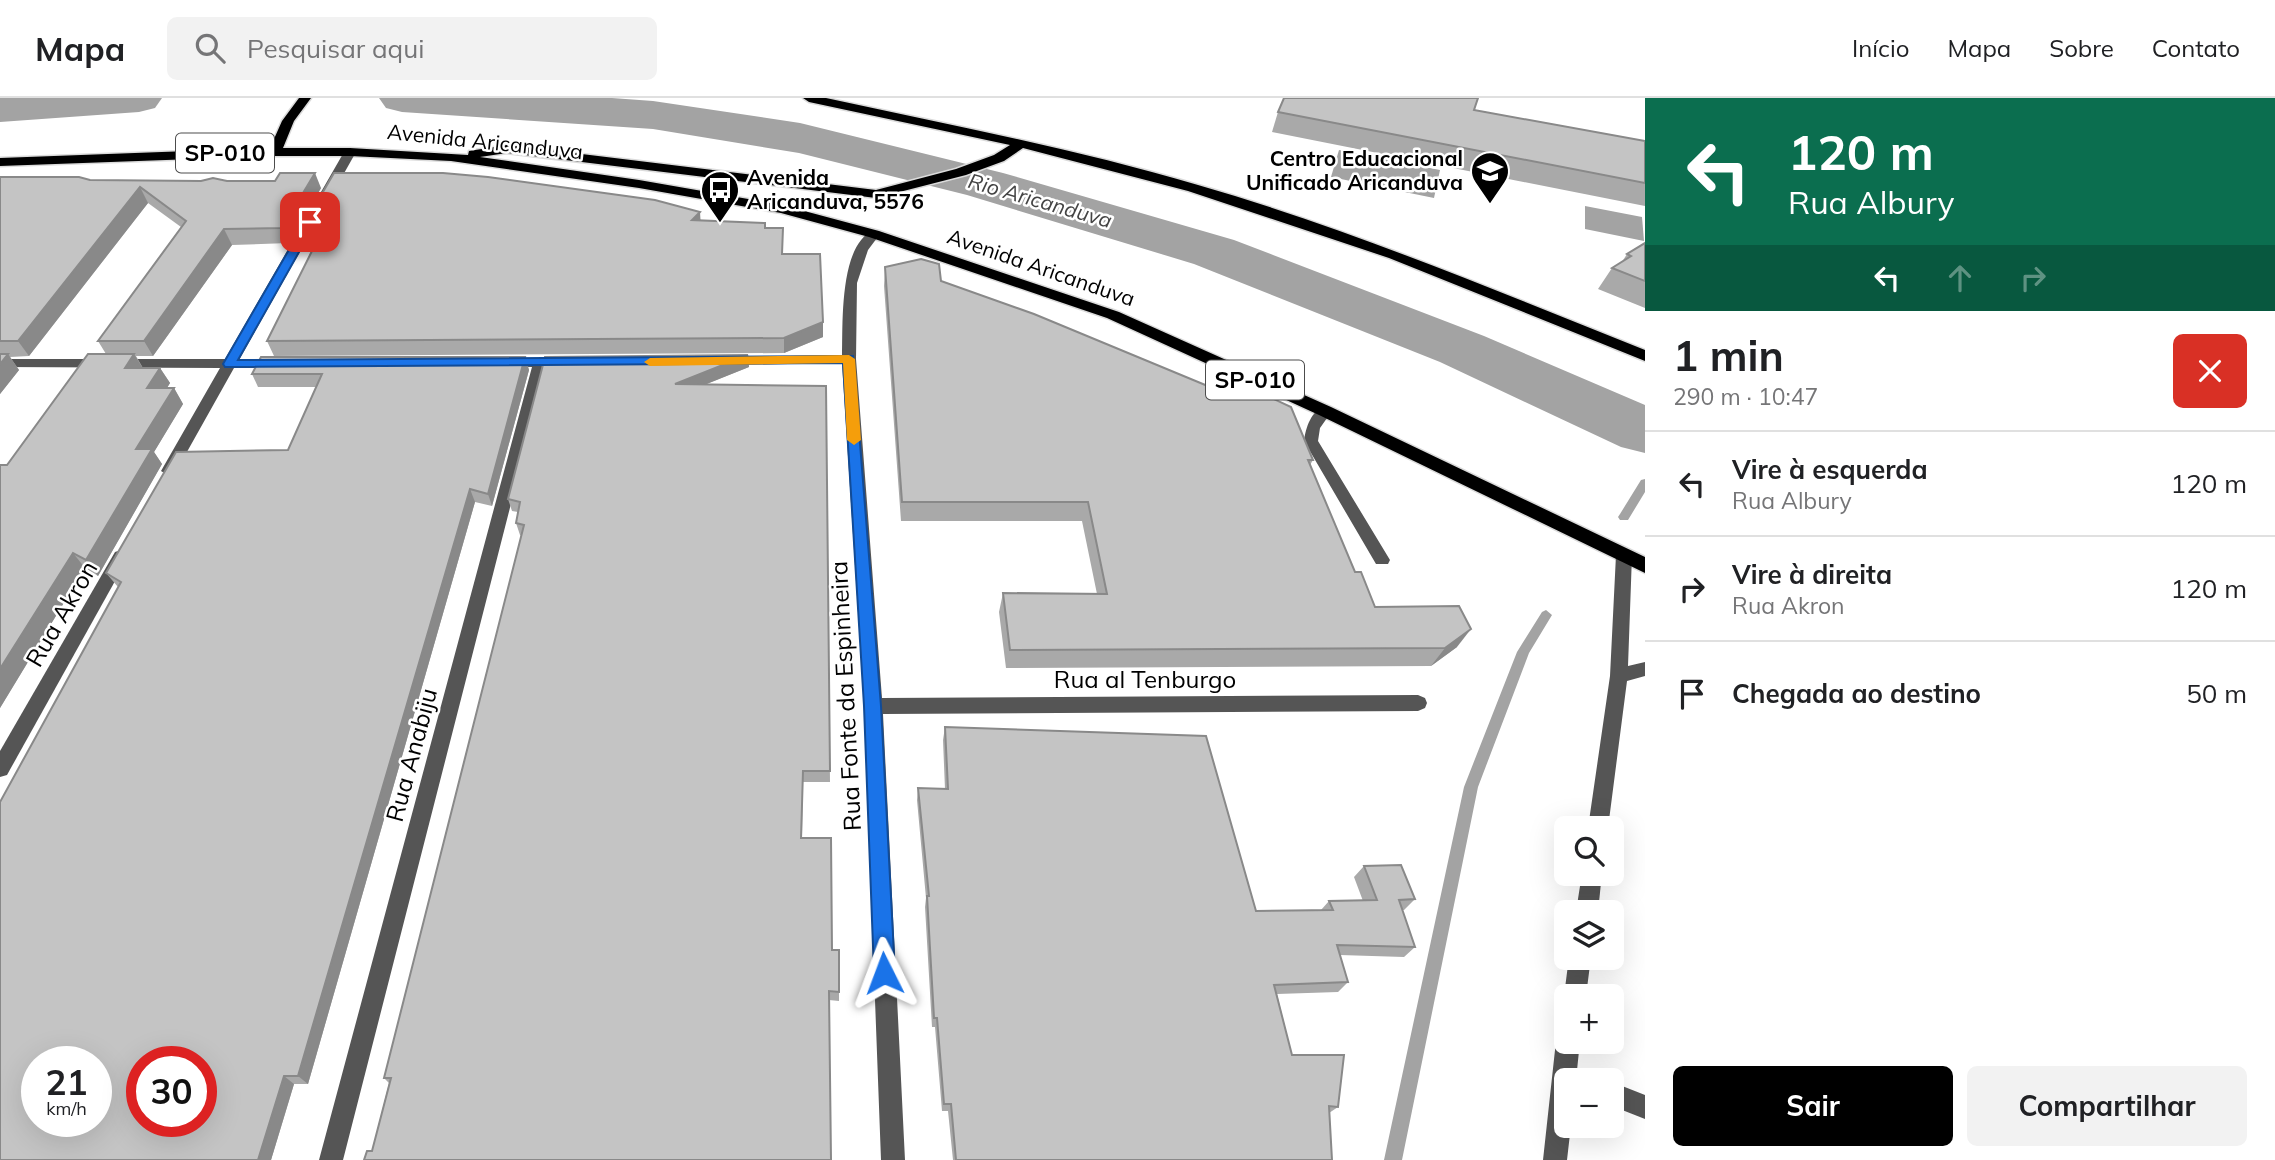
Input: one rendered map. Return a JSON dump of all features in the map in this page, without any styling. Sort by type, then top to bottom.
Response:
[{"type":"highway","points":[[275,152],[288,121],[305,98]]},
{"type":"highway","points":[[809,98],[1021,144],[1193,188],[1369,247],[1645,356]]},
{"type":"highway","points":[[451,157],[506,149],[876,194],[961,173],[999,159],[1021,144]]},
{"type":"highway","name":"Avenida Aricanduva","points":[[0,162],[275,152],[350,152],[451,157],[761,205],[874,234],[1113,315],[1325,411],[1645,566]]},
{"type":"street","points":[[162,483],[350,152]]},
{"type":"street","name":"Rua Fonte da Espinheira","points":[[874,234],[862,249],[851,283],[849,359],[873,706],[893,1160]]},
{"type":"street","points":[[715,361],[849,359]]},
{"type":"street","points":[[0,363],[297,364]]},
{"type":"street","points":[[486,363],[580,363]]},
{"type":"street","name":"Rua Anabiju","points":[[331,1160],[540,363]]},
{"type":"street","points":[[1325,411],[1313,427],[1311,441],[1382,560]]},
{"type":"street","name":"Rua Akron","points":[[0,769],[128,543]]},
{"type":"street","points":[[1600,816],[1619,676],[1624,555]]},
{"type":"street","points":[[1619,676],[1645,669]]},
{"type":"street","name":"Rua al Tenburgo","points":[[873,706],[1418,703]]},
{"type":"street","points":[[1624,1099],[1645,1107]]},
{"type":"street","points":[[1555,1160],[1559,1138]]},
{"type":"shaded area","points":[[1339,150],[1440,170],[1434,198],[1331,177]]},
{"type":"shaded area","points":[[1585,206],[1642,217],[1644,241],[1585,229]]},
{"type":"building","points":[[1284,98],[1478,98],[1474,110],[1645,141],[1645,183],[1278,112]]},
{"type":"building","points":[[280,173],[315,173],[282,228],[224,229],[144,341],[98,341],[186,221],[140,187],[18,341],[0,341],[0,177],[275,181]]},
{"type":"building","points":[[334,173],[443,173],[488,177],[655,200],[700,212],[692,220],[765,223],[765,228],[783,228],[782,254],[820,254],[823,322],[784,338],[267,341],[324,227],[302,228]]},
{"type":"building","points":[[1645,243],[1645,281],[1612,268],[1631,256],[1627,254]]},
{"type":"building","points":[[921,259],[939,264],[941,281],[1034,314],[1227,394],[1222,375],[1291,407],[1313,460],[1308,460],[1355,572],[1361,572],[1375,607],[1459,606],[1471,629],[1445,648],[1010,650],[1003,593],[1107,594],[1088,502],[902,502],[885,267]]},
{"type":"building","points":[[0,354],[8,354],[0,364]]},
{"type":"building","points":[[88,354],[134,354],[125,368],[160,368],[147,388],[174,388],[136,449],[152,449],[86,560],[73,553],[0,669],[0,465],[7,465]]},
{"type":"building","points":[[748,355],[675,384],[826,386],[830,771],[803,771],[801,838],[831,838],[832,950],[839,950],[839,992],[829,991],[831,1160],[364,1160],[367,1151],[372,1151],[391,1078],[384,1078],[524,525],[516,523],[520,502],[508,499],[545,357]]},
{"type":"building","points":[[261,357],[525,357],[488,494],[470,489],[298,1076],[284,1076],[258,1160],[0,1160],[0,802],[121,582],[106,573],[176,452],[288,450],[322,374],[252,374]]},
{"type":"building","points":[[945,727],[1206,736],[1256,911],[1333,910],[1329,901],[1377,900],[1364,866],[1401,865],[1415,899],[1399,900],[1415,947],[1337,945],[1348,982],[1274,985],[1292,1055],[1344,1055],[1338,1107],[1329,1106],[1332,1160],[956,1160],[951,1104],[944,1104],[937,1018],[934,1018],[929,896],[918,788],[948,789]]},
{"type":"waterway","name":"Rio Aricanduva","points":[[0,108],[139,98]]},
{"type":"waterway","name":"Rio Aricanduva","points":[[402,98],[653,115],[800,138],[985,184],[1214,252],[1462,349],[1645,431]]},
{"type":"waterway","points":[[1624,517],[1645,483]]},
{"type":"waterway","points":[[1393,1160],[1471,787],[1523,652],[1546,615]]},
{"type":"slow traffic","points":[[650,362],[849,359],[854,440]]},
{"type":"place","name":"Centro Educacional Unificado Aricanduva","points":[[1490,205]]},
{"type":"place","name":"Avenida Aricanduva, 5576","points":[[720,224]]},
{"type":"route","points":[[310,222],[230,364],[849,359],[873,706],[884,973]]}]
